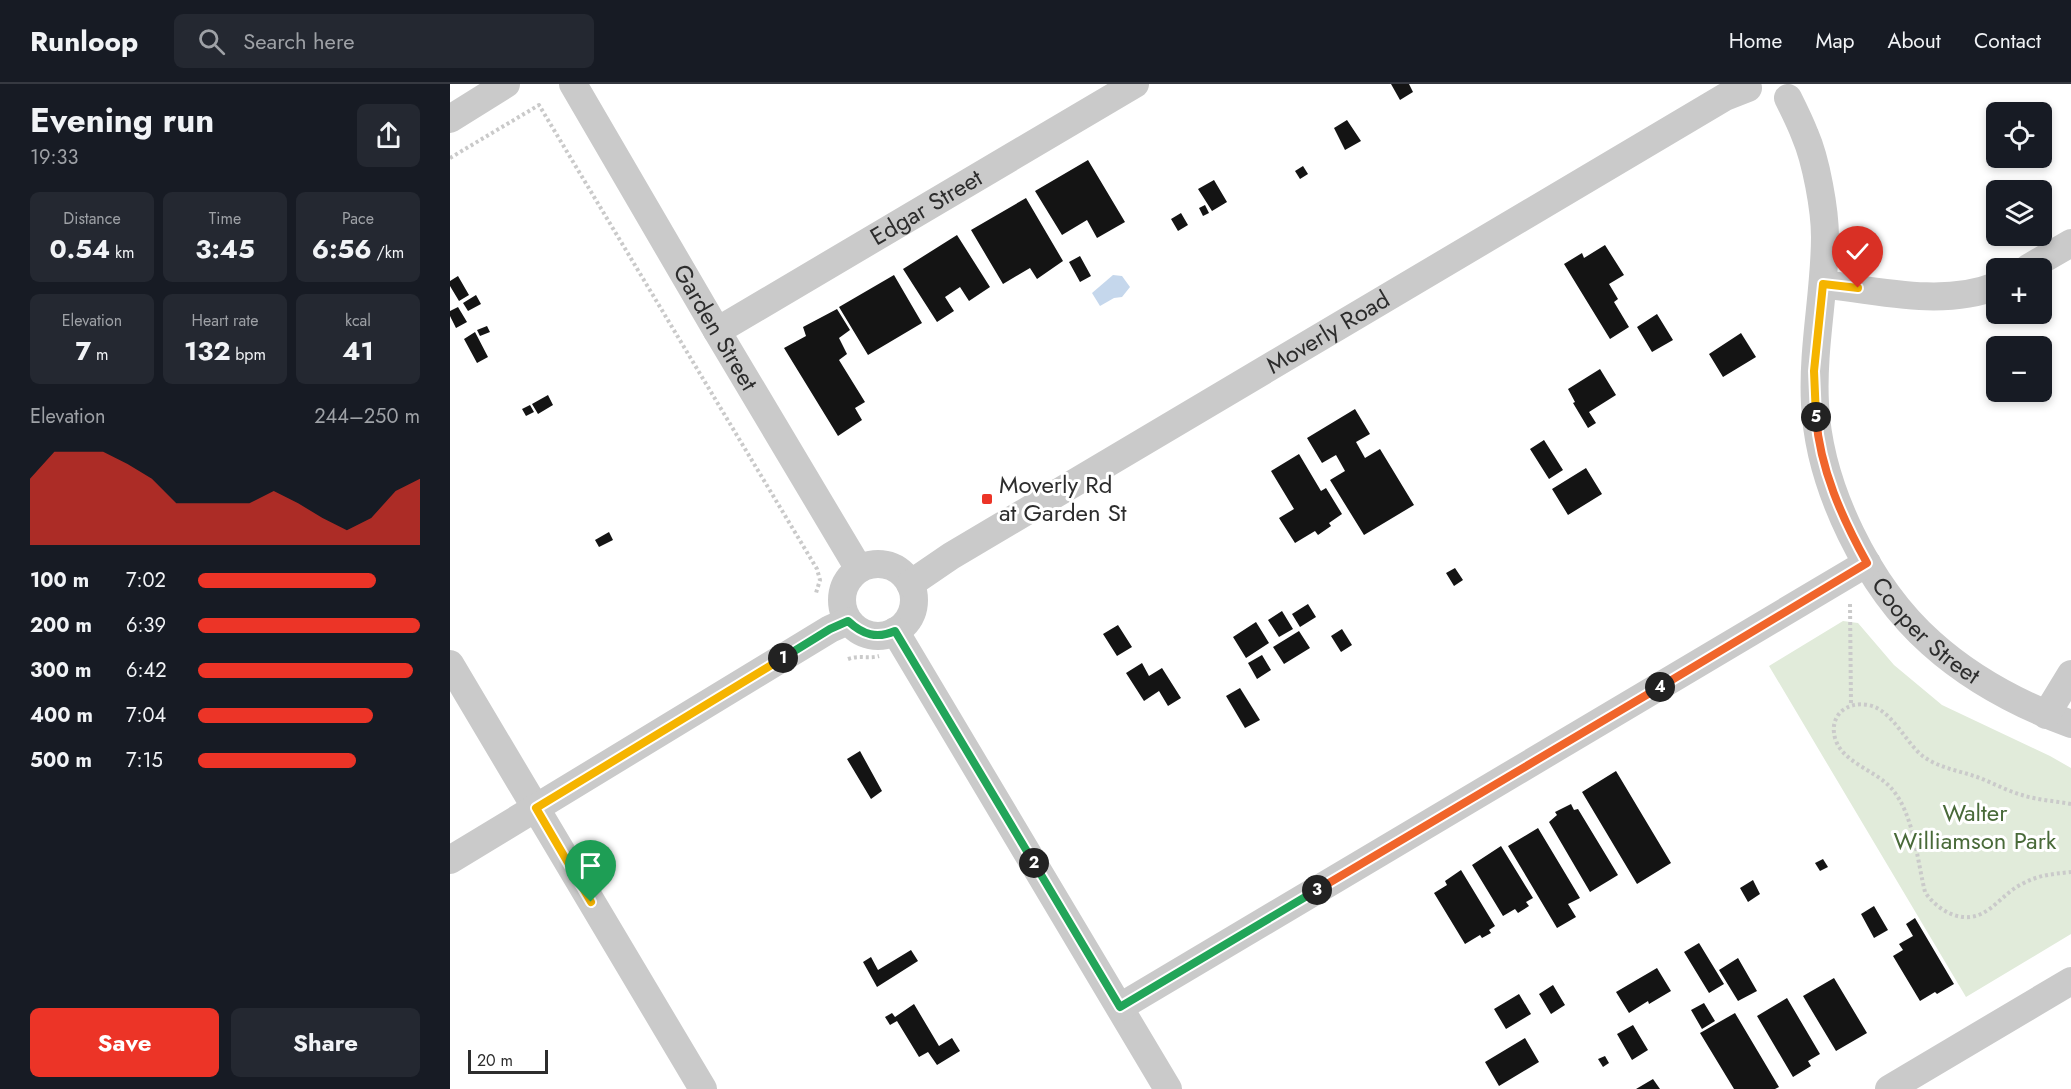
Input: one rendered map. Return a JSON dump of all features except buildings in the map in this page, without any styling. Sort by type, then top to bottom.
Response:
[{"type":"street","points":[[450,119],[506,84]]},
{"type":"street","name":"Garden Street","points":[[573,84],[859,569]]},
{"type":"street","name":"Edgar Street","points":[[717,331],[1135,84]]},
{"type":"street","points":[[1747,86],[1754,95],[1762,100],[1779,101],[1794,91]]},
{"type":"street","name":"Moverly Road","points":[[910,584],[951,556],[1747,86]]},
{"type":"street","name":"Cooper Street","points":[[1794,91],[1820,192],[1825,236],[1823,284],[1814,371],[1817,436],[1834,495],[1846,525],[1867,563],[1907,617],[1930,642],[1975,677],[2002,694],[2059,719]]},
{"type":"street","points":[[2045,258],[2071,243]]},
{"type":"street","points":[[1823,284],[1940,297],[1965,295],[1986,289]]},
{"type":"street","points":[[1120,1007],[1867,563]]},
{"type":"street","points":[[870,564],[893,567],[903,574],[910,584],[913,594],[910,615],[895,631],[886,635],[865,633],[848,621],[842,603],[842,593],[846,583],[859,569],[870,564]]},
{"type":"street","points":[[450,860],[830,629],[848,621]]},
{"type":"street","points":[[895,631],[1168,1089]]},
{"type":"street","points":[[450,664],[703,1089]]},
{"type":"street","points":[[2059,719],[2071,674]]},
{"type":"street","points":[[1889,1089],[2071,981]]},
{"type":"path","points":[[450,158],[539,105],[818,569],[820,580],[816,593]]},
{"type":"path","points":[[1849,598],[1851,705]]},
{"type":"path","points":[[848,659],[858,655],[870,659],[882,656]]},
{"type":"path","points":[[2071,804],[2022,795],[1972,775],[1947,769],[1923,756],[1892,720],[1871,705],[1856,704],[1843,708],[1835,719],[1833,731],[1837,744],[1847,756],[1878,776],[1893,790],[1906,813],[1925,892],[1932,903],[1949,913],[1963,916],[1980,914],[2020,885],[2042,875],[2071,872]]},
{"type":"green space","name":"Walter Williamson Park","points":[[1843,621],[1858,623],[1894,665],[1942,705],[2071,768],[2071,934],[1966,997],[1769,666]]},
{"type":"water","points":[[1113,275],[1122,276],[1130,287],[1122,297],[1114,298],[1100,306],[1092,293]]},
{"type":"place","name":"Moverly Rd at Garden St","points":[[987,499]]},
{"type":"route","points":[[591,902],[536,808],[830,629],[848,621],[865,633],[886,635],[895,631],[1120,1007],[1867,563],[1846,525],[1834,495],[1817,436],[1815,403],[1814,371],[1823,284],[1858,288]]}]
